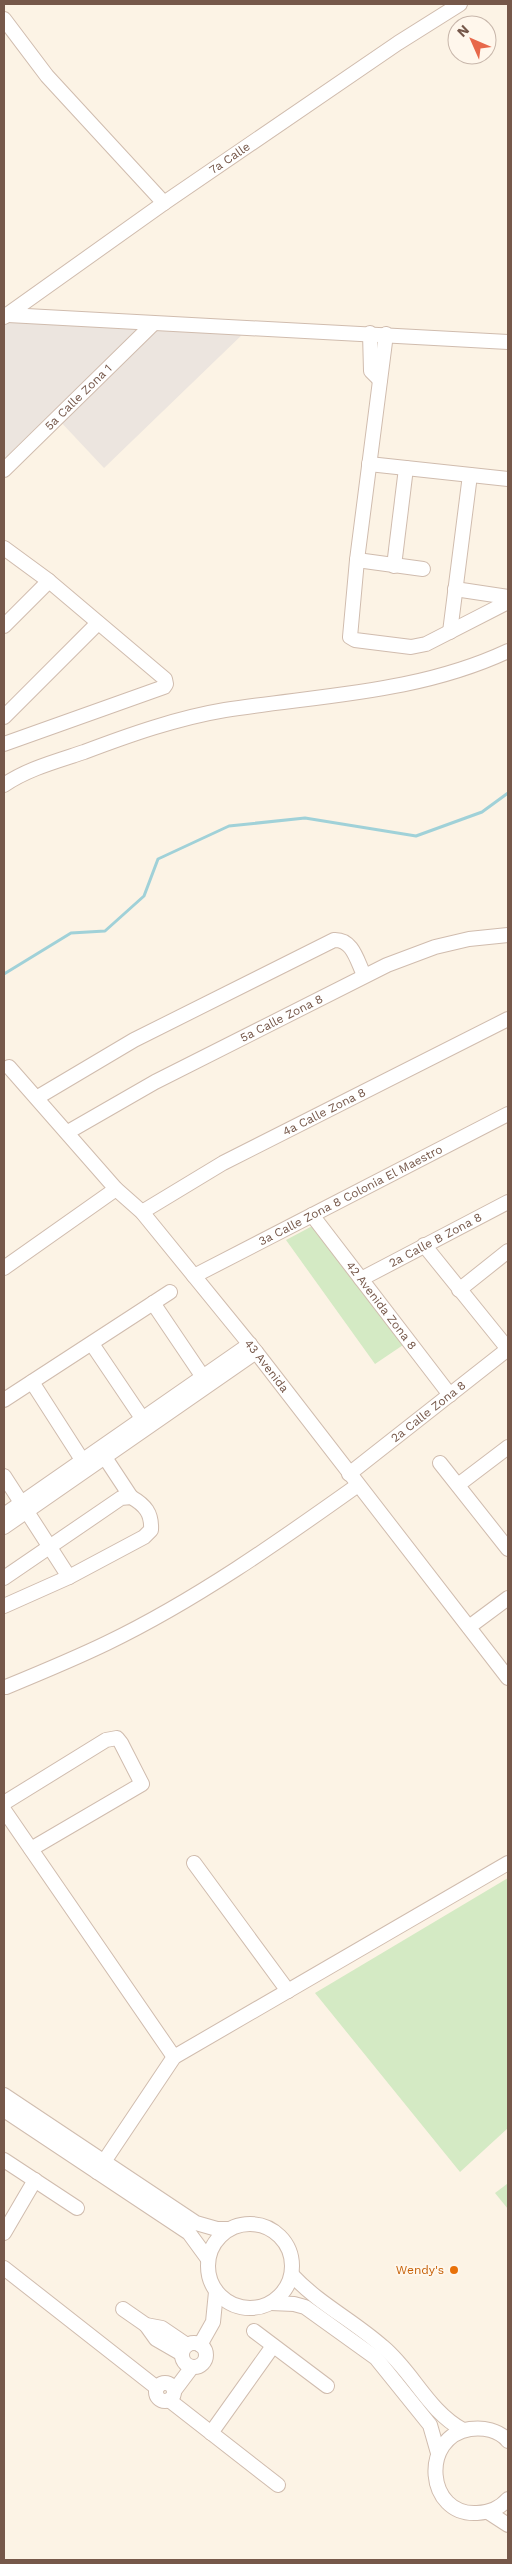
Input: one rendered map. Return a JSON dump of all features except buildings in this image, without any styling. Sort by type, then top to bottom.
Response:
[{"type":"street","name":"7a Calle","points":[[6,316],[164,203],[460,4]]},
{"type":"street","points":[[4,18],[47,76],[164,203]]},
{"type":"street","points":[[6,316],[370,333],[508,342]]},
{"type":"street","name":"5a Calle Zona 1","points":[[4,470],[153,324]]},
{"type":"street","points":[[370,333],[371,371],[380,380]]},
{"type":"street","points":[[386,334],[357,560],[350,637],[355,640],[411,647],[426,644],[508,602]]},
{"type":"street","points":[[369,464],[508,479]]},
{"type":"street","points":[[394,566],[406,468]]},
{"type":"street","points":[[450,632],[470,475]]},
{"type":"street","points":[[4,548],[49,581],[166,679],[166,684],[4,744]]},
{"type":"street","points":[[357,560],[423,569]]},
{"type":"street","points":[[4,626],[49,581]]},
{"type":"street","points":[[455,589],[508,597]]},
{"type":"street","points":[[4,717],[98,623]]},
{"type":"street","points":[[4,785],[34,770],[114,741],[196,716],[384,689],[465,670],[508,651]]},
{"type":"street","name":"5a Calle Zona 8","points":[[68,1132],[155,1082],[364,975],[435,946],[469,939],[508,935]]},
{"type":"street","points":[[38,1097],[134,1040],[334,940],[343,941],[352,948],[364,975]]},
{"type":"street","name":"4a Calle Zona 8","points":[[142,1212],[223,1163],[508,1019]]},
{"type":"street","name":"43 Avenida","points":[[9,1067],[38,1097],[116,1189],[142,1212],[253,1348],[508,1678]]},
{"type":"street","name":"3a Calle Zona 8 Colonia El Maestro","points":[[194,1276],[508,1114]]},
{"type":"street","points":[[4,1268],[116,1189]]},
{"type":"street","name":"2a Calle B Zona 8","points":[[361,1279],[508,1202]]},
{"type":"street","name":"42 Avenida Zona 8","points":[[312,1215],[450,1395]]},
{"type":"street","points":[[424,1245],[508,1349]]},
{"type":"street","points":[[459,1290],[508,1251]]},
{"type":"street","points":[[4,1400],[170,1292]]},
{"type":"street","points":[[153,1303],[206,1381]]},
{"type":"street","points":[[92,1344],[144,1422]]},
{"type":"street","points":[[4,1515],[23,1506],[253,1348]]},
{"type":"street","name":"2a Calle Zona 8","points":[[6,1687],[108,1643],[156,1617],[250,1559],[354,1480],[450,1395],[508,1349]]},
{"type":"street","points":[[32,1382],[85,1464]]},
{"type":"street","points":[[85,1464],[104,1456],[144,1422]]},
{"type":"street","points":[[458,1485],[508,1447]]},
{"type":"street","points":[[4,1606],[69,1577],[144,1537],[151,1530],[152,1521],[149,1512],[131,1498],[104,1456]]},
{"type":"street","points":[[440,1463],[508,1549]]},
{"type":"street","points":[[4,1476],[69,1577]]},
{"type":"street","points":[[4,1578],[121,1498],[131,1498]]},
{"type":"street","points":[[4,1527],[23,1506]]},
{"type":"street","points":[[469,1627],[508,1598]]},
{"type":"street","points":[[4,1803],[106,1740],[117,1738],[121,1744],[142,1784],[31,1849]]},
{"type":"street","points":[[4,1810],[174,2057]]},
{"type":"street","points":[[100,2166],[174,2057],[508,1862]]},
{"type":"street","points":[[194,1863],[288,1991]]},
{"type":"street","points":[[4,2095],[189,2233],[208,2260]]},
{"type":"street","points":[[4,2110],[196,2223],[212,2228],[228,2229],[244,2224],[260,2224],[276,2231],[287,2243],[293,2259],[292,2275],[285,2292],[271,2304]]},
{"type":"street","points":[[4,2160],[77,2208]]},
{"type":"street","points":[[4,2233],[35,2180]]},
{"type":"street","points":[[228,2229],[215,2242],[208,2260],[208,2276],[216,2292],[226,2302],[239,2308],[256,2309],[271,2304],[294,2304],[305,2308],[376,2358],[430,2425],[438,2453]]},
{"type":"street","points":[[4,2268],[167,2390],[211,2433],[278,2484]]},
{"type":"street","points":[[292,2275],[306,2290],[385,2348],[440,2414],[463,2430]]},
{"type":"street","points":[[213,2322],[216,2292]]},
{"type":"street","points":[[167,2390],[213,2322],[239,2308]]},
{"type":"street","points":[[122,2309],[146,2325],[156,2339],[189,2355]]},
{"type":"street","points":[[254,2332],[327,2386]]},
{"type":"street","points":[[211,2433],[273,2346]]},
{"type":"street","points":[[508,2441],[493,2430],[478,2428],[463,2430],[444,2443],[434,2464],[434,2477],[444,2499],[454,2507],[470,2514],[488,2512],[502,2506],[508,2500]]},
{"type":"street","points":[[488,2512],[508,2525]]},
{"type":"shaded area","points":[[4,323],[138,328],[4,459]]},
{"type":"shaded area","points":[[154,328],[247,330],[104,468],[59,420]]},
{"type":"green space","points":[[318,1223],[409,1341],[375,1364],[286,1240]]},
{"type":"green space","points":[[508,1878],[508,2128],[460,2172],[315,1993]]},
{"type":"green space","points":[[507,2184],[508,2186],[508,2209],[495,2193]]},
{"type":"waterway","points":[[4,974],[71,933],[105,931],[144,896],[158,859],[229,826],[305,818],[416,836],[482,812],[508,793]]},
{"type":"place","name":"Wendy's","points":[[454,2270]]}]
